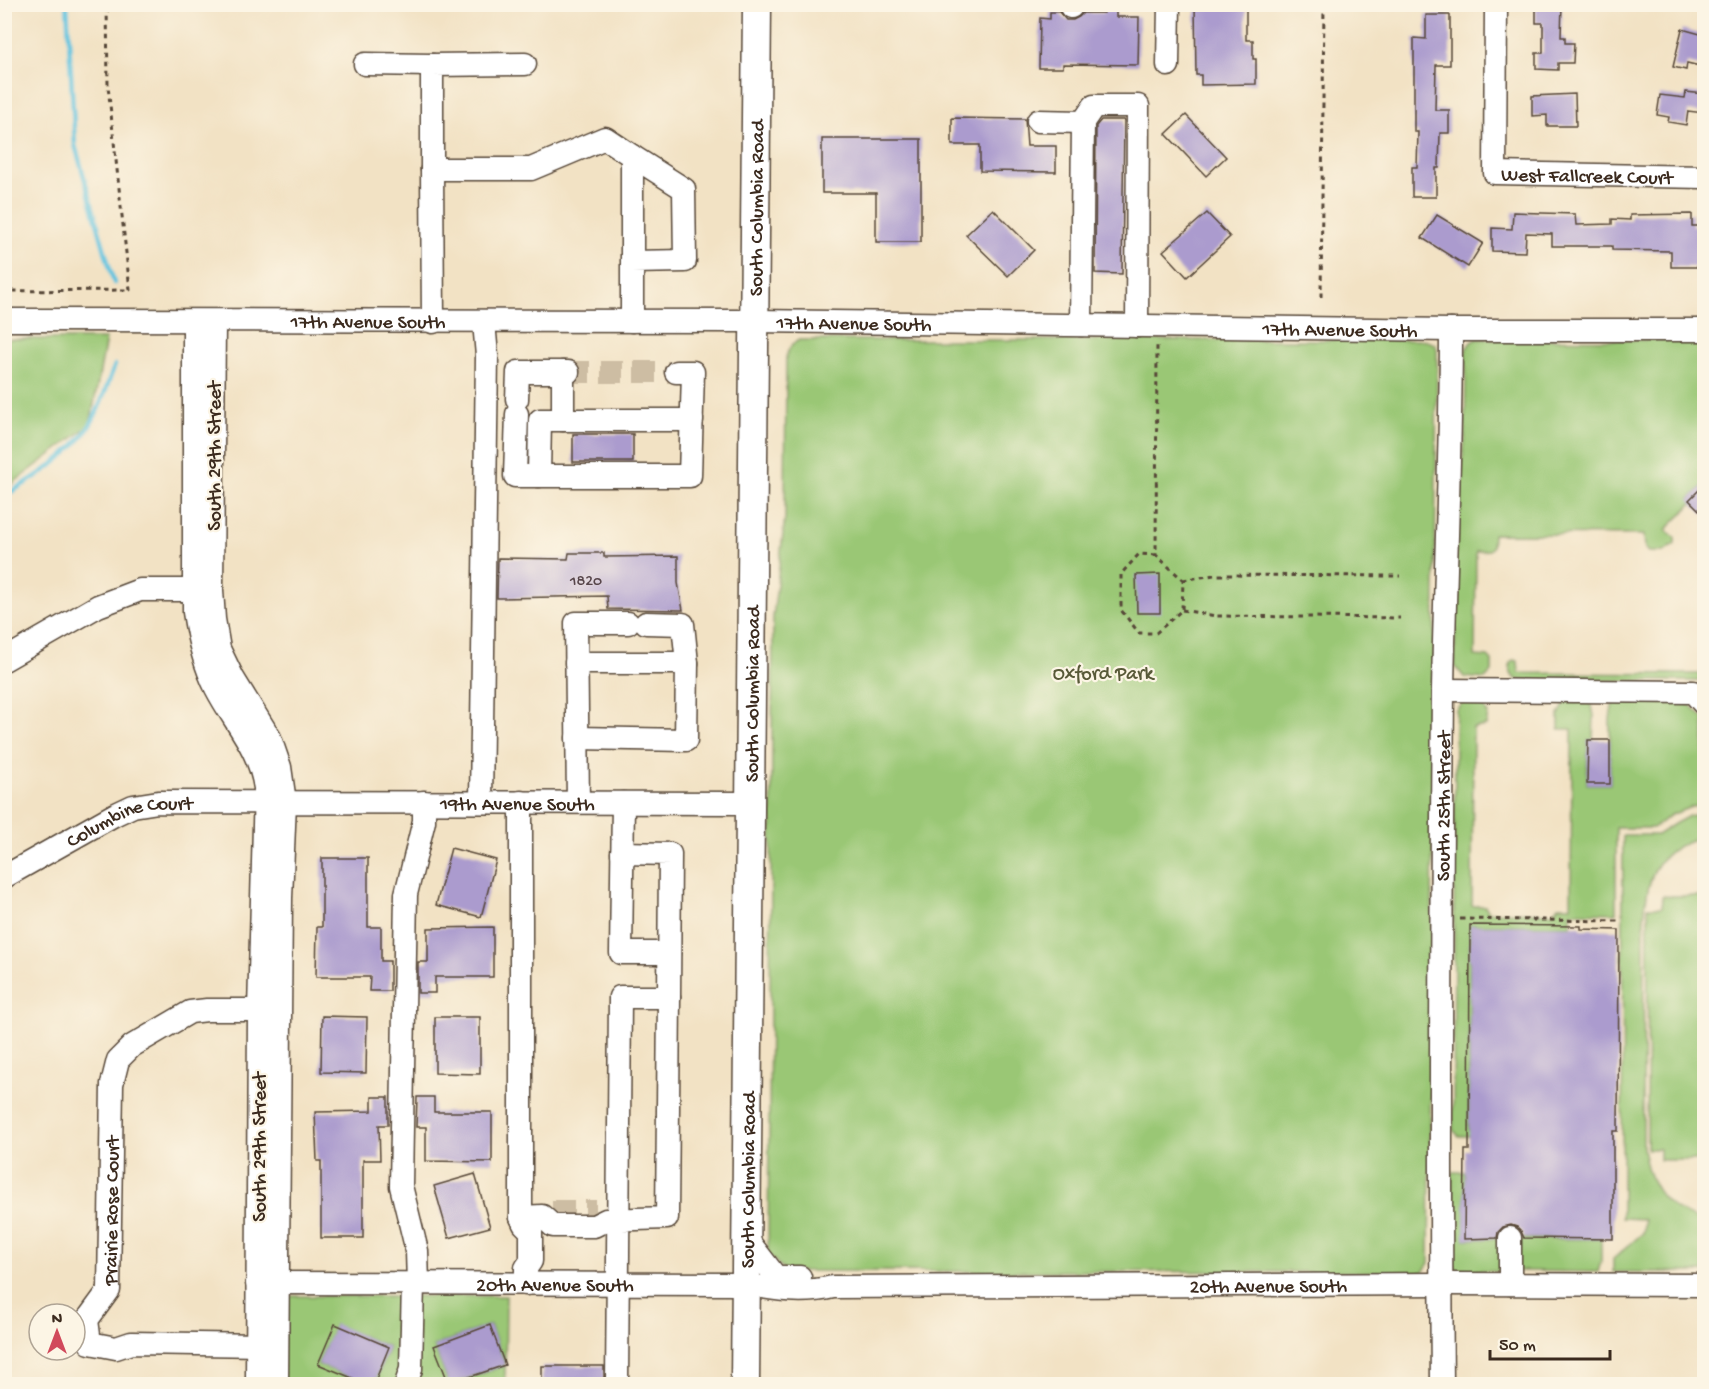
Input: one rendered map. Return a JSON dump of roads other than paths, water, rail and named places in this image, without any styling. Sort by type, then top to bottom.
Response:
[{"type":"main road","name":"South Columbia Road","points":[[745,1384],[757,4]]},
{"type":"street","points":[[1168,4],[1168,65]]},
{"type":"street","name":"West Fallcreek Court","points":[[1496,4],[1495,173],[1704,177]]},
{"type":"street","points":[[365,64],[525,64]]},
{"type":"street","points":[[432,65],[433,322]]},
{"type":"street","points":[[1081,325],[1083,122],[1094,106],[1138,106],[1147,326]]},
{"type":"street","points":[[1038,121],[1083,122]]},
{"type":"street","points":[[432,169],[531,169],[605,138],[684,189],[685,261],[632,262]]},
{"type":"street","points":[[632,156],[632,321]]},
{"type":"street","name":"17th Avenue South","points":[[4,320],[754,321],[1451,330],[1704,330]]},
{"type":"street","name":"South 29th Street","points":[[204,322],[203,590],[214,619],[219,649],[233,678],[270,738],[280,767],[275,802],[281,898],[269,1010],[267,1345],[257,1384]]},
{"type":"street","points":[[481,802],[487,357],[484,322]]},
{"type":"street","name":"South 25th Street","points":[[1442,1384],[1443,690],[1446,521],[1451,421],[1451,330]]},
{"type":"street","points":[[563,420],[566,372],[518,372],[515,476],[690,476],[693,372],[676,372]]},
{"type":"street","points":[[539,476],[540,420],[692,420]]},
{"type":"street","points":[[485,462],[515,462]]},
{"type":"street","points":[[4,660],[98,606],[140,590],[203,590]]},
{"type":"street","points":[[577,738],[686,740],[687,663],[683,624],[576,623],[576,663],[577,738],[578,802]]},
{"type":"street","points":[[615,662],[630,674],[678,675],[680,720],[686,728]]},
{"type":"street","points":[[576,663],[687,663]]},
{"type":"street","points":[[1443,690],[1701,696]]},
{"type":"street","name":"Columbine Court","points":[[4,877],[133,806],[158,802],[275,802]]},
{"type":"street","name":"19th Avenue South","points":[[275,802],[749,803]]},
{"type":"street","points":[[406,1384],[411,1369],[417,1251],[400,1186],[405,894],[424,821],[424,802]]},
{"type":"street","points":[[521,802],[535,1217],[519,1232],[518,1262],[526,1276]]},
{"type":"street","points":[[623,803],[621,954],[669,953]]},
{"type":"street","points":[[535,1217],[553,1226],[594,1226],[606,1217],[667,1218],[670,854],[622,853]]},
{"type":"street","points":[[617,1384],[617,1284],[606,1217],[620,997],[669,997]]},
{"type":"street","name":"Prairie Rose Court","points":[[267,1345],[131,1343],[116,1348],[90,1343],[87,1320],[109,1290],[112,1084],[118,1060],[132,1046],[190,1012],[269,1010]]},
{"type":"street","name":"20th Avenue South","points":[[746,1238],[776,1276],[825,1278],[833,1287]]},
{"type":"street","points":[[1510,1238],[1510,1284]]},
{"type":"street","name":"20th Avenue South","points":[[267,1283],[415,1283],[526,1276],[617,1284],[746,1284],[775,1290],[815,1291],[833,1287],[1704,1285]]},
{"type":"street","name":"South 29th Street","points":[[267,1345],[277,1384]]},
{"type":"waterway","points":[[67,4],[75,145],[114,283]]},
{"type":"waterway","points":[[4,496],[52,465],[73,447],[90,425],[115,365]]},
{"type":"tunnel","points":[[568,372],[676,372]]},
{"type":"tunnel","points":[[552,1211],[596,1211]]},
{"type":"park label","name":"Oxford Park","points":[[1103,672]]}]
